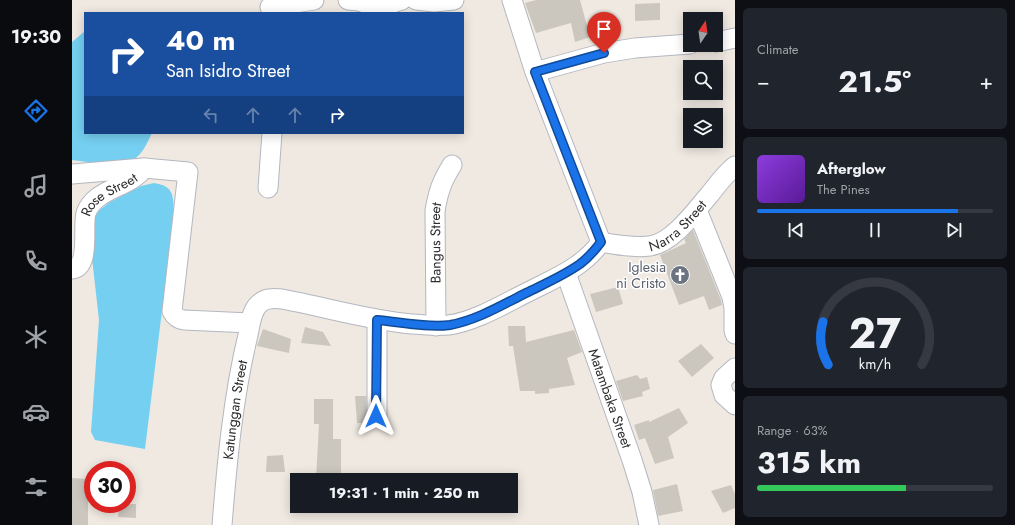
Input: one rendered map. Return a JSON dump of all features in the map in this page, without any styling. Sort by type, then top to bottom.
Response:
[{"type":"street","points":[[270,7],[314,0]]},
{"type":"street","points":[[348,0],[359,1],[379,8],[392,7]]},
{"type":"street","points":[[416,0],[434,2],[454,0]]},
{"type":"street","points":[[376,416],[377,320],[436,326],[449,325],[465,321],[484,314],[566,273],[585,259],[601,242],[535,72],[512,0]]},
{"type":"street","points":[[723,41],[735,38]]},
{"type":"street","points":[[535,72],[604,53],[635,48],[683,45]]},
{"type":"street","points":[[268,188],[272,134]]},
{"type":"street","name":"Bangus Street","points":[[436,326],[435,211],[442,180],[452,165]]},
{"type":"street","name":"Narra Street","points":[[601,242],[633,246],[651,246],[659,244],[677,231],[697,210],[725,175],[735,166]]},
{"type":"street","points":[[72,174],[144,168],[188,172],[172,305],[174,316],[184,320],[250,323]]},
{"type":"street","name":"Rose Street","points":[[72,269],[78,267],[83,256],[85,245],[85,222],[89,208],[95,200],[105,193],[136,177],[144,168]]},
{"type":"street","points":[[697,210],[732,297],[735,334]]},
{"type":"street","name":"Matambaka Street","points":[[566,273],[632,460],[642,492],[649,525]]},
{"type":"street","name":"Katunggan Street","points":[[222,525],[225,482],[236,394],[250,323],[258,304],[264,300],[272,298],[282,299],[377,320]]},
{"type":"street","points":[[735,368],[724,378],[721,385],[724,395],[735,405]]},
{"type":"water","points":[[84,32],[84,134],[152,134],[142,152],[131,161],[106,164],[72,160],[72,42]]},
{"type":"water","points":[[154,183],[165,186],[171,192],[173,196],[174,213],[145,449],[95,440],[91,432],[99,320],[92,258],[91,223],[97,212],[110,202],[141,186]]},
{"type":"building","points":[[536,0],[580,0],[590,37],[575,42],[571,23],[536,33],[525,3]]},
{"type":"building","points":[[660,3],[660,20],[635,21],[635,4]]},
{"type":"building","points":[[693,230],[722,305],[709,310],[704,296],[679,305],[660,255],[686,243],[684,239]]},
{"type":"building","points":[[618,287],[623,304],[596,312],[590,294]]},
{"type":"building","points":[[508,326],[525,326],[526,342],[574,330],[582,352],[567,358],[575,385],[549,389],[549,393],[535,394],[535,391],[520,391],[513,346],[509,346]]},
{"type":"building","points":[[305,327],[323,332],[331,346],[301,343]]},
{"type":"building","points":[[263,329],[291,339],[289,353],[257,346]]},
{"type":"building","points":[[701,344],[714,358],[692,377],[678,361]]},
{"type":"building","points":[[637,375],[640,379],[647,377],[650,389],[642,392],[643,396],[623,401],[616,381]]},
{"type":"building","points":[[355,396],[366,396],[366,416],[368,423],[357,423]]},
{"type":"building","points":[[314,399],[333,399],[333,439],[341,439],[341,473],[316,473],[319,424],[314,424]]},
{"type":"building","points":[[679,408],[688,423],[668,437],[674,458],[655,464],[645,438],[639,440],[634,425],[649,420],[649,422]]},
{"type":"building","points":[[283,455],[285,472],[266,472],[267,456]]},
{"type":"building","points":[[72,478],[84,479],[84,513],[88,513],[88,525],[72,525]]},
{"type":"building","points":[[677,484],[683,511],[658,516],[653,490]]},
{"type":"building","points":[[731,485],[735,494],[735,508],[723,513],[711,491]]},
{"type":"building","points":[[118,513],[136,513],[136,518],[118,517]]},
{"type":"place","name":"Iglesia ni Cristo","points":[[680,275]]},
{"type":"route","points":[[376,416],[377,320],[436,326],[449,325],[465,321],[484,314],[566,273],[589,256],[601,242],[535,72],[604,53]]}]
